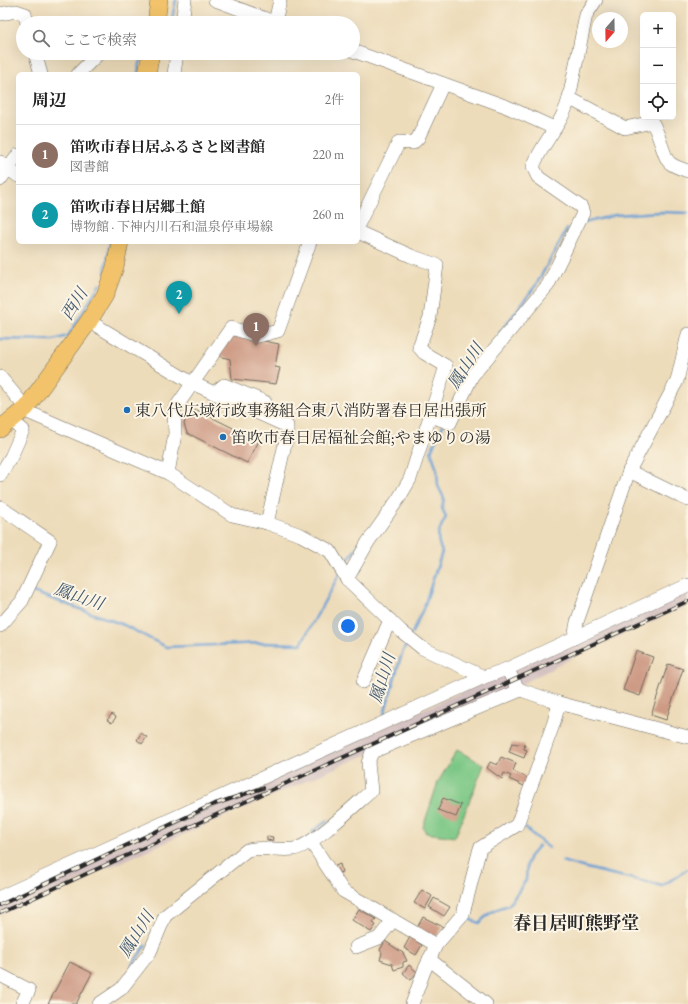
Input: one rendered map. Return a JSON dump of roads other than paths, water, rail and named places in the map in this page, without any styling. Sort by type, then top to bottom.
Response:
[{"type":"main road","points":[[157,16],[159,0]]},
{"type":"main road","points":[[147,72],[150,60]]},
{"type":"main road","points":[[6,425],[26,408],[89,322],[105,295],[115,267],[120,244]]},
{"type":"street","points":[[183,16],[185,0]]},
{"type":"street","points":[[215,0],[257,16]]},
{"type":"street","points":[[277,16],[280,0]]},
{"type":"street","points":[[439,419],[450,423],[472,376],[548,284],[583,213],[581,206],[538,177],[533,167],[538,152],[566,110],[586,15],[596,0]]},
{"type":"street","points":[[0,14],[16,11],[25,14],[25,16]]},
{"type":"street","points":[[360,54],[505,106],[554,128]]},
{"type":"street","points":[[37,60],[40,72]]},
{"type":"street","points":[[80,72],[92,60]]},
{"type":"street","points":[[174,72],[176,60]]},
{"type":"street","points":[[360,221],[398,142],[413,143],[418,138],[443,84]]},
{"type":"street","points":[[569,98],[625,128],[652,122],[658,131],[667,160],[671,164],[687,170]]},
{"type":"street","points":[[0,180],[16,158]]},
{"type":"street","points":[[347,579],[368,542],[399,498],[410,479],[439,419],[446,366],[424,352],[420,347],[430,317],[437,265],[412,256],[360,233]]},
{"type":"street","points":[[168,474],[176,434],[174,410],[230,328],[258,336],[278,331],[309,244]]},
{"type":"street","points":[[89,322],[192,383],[287,426],[268,523]]},
{"type":"street","points":[[574,638],[577,622],[629,471],[677,381],[688,334]]},
{"type":"street","points":[[0,378],[30,413],[168,474],[232,515],[268,523],[301,534],[330,551],[347,579],[422,648],[484,677]]},
{"type":"street","points":[[0,475],[23,430],[6,425]]},
{"type":"street","points":[[629,471],[688,500]]},
{"type":"street","points":[[0,507],[50,541],[22,601],[0,626]]},
{"type":"street","points":[[0,897],[484,677],[507,669],[688,585]]},
{"type":"street","points":[[363,682],[390,620]]},
{"type":"street","points":[[507,669],[519,688],[559,703],[688,737]]},
{"type":"street","points":[[99,1004],[121,989],[150,952],[164,916],[247,850],[260,847],[294,849],[311,842],[371,791],[368,763],[372,752],[519,688]]},
{"type":"street","points":[[412,1004],[429,958],[436,945],[463,914],[480,848],[517,825],[554,722],[559,703]]},
{"type":"street","points":[[311,842],[343,891],[436,945]]},
{"type":"street","points":[[356,947],[379,938],[393,920]]},
{"type":"street","points":[[429,958],[486,1004]]},
{"type":"street","points":[[0,975],[29,990],[22,1004]]},
{"type":"waterway","name":"西川","points":[[173,16],[176,0]]},
{"type":"waterway","name":"西川","points":[[138,72],[139,63],[142,60]]},
{"type":"waterway","name":"鳳山川","points":[[584,223],[615,215],[660,212],[688,213]]},
{"type":"waterway","name":"鳳山川","points":[[499,334],[536,285],[567,229]]},
{"type":"waterway","name":"西川","points":[[105,272],[110,244]]},
{"type":"waterway","name":"西川","points":[[0,339],[53,340],[68,336],[100,284]]},
{"type":"waterway","name":"鳳山川","points":[[412,633],[424,607],[442,552],[438,534],[446,517],[442,508],[444,498],[438,486],[437,470],[431,451],[443,425]]},
{"type":"waterway","name":"鳳山川","points":[[344,565],[361,542]]},
{"type":"waterway","name":"鳳山川","points":[[30,591],[124,625],[166,647],[265,643],[301,644],[339,575]]},
{"type":"waterway","name":"鳳山川","points":[[383,718],[402,653],[408,641]]},
{"type":"waterway","name":"鳳山川","points":[[312,832],[327,821]]},
{"type":"waterway","points":[[525,828],[549,848]]},
{"type":"waterway","points":[[464,920],[469,919],[479,923],[493,911],[509,905],[526,880],[527,863],[530,856],[539,846]]},
{"type":"waterway","points":[[562,861],[662,886],[688,869]]},
{"type":"waterway","name":"鳳山川","points":[[132,965],[146,945]]},
{"type":"railway","points":[[0,913],[688,601]]},
{"type":"railway","points":[[0,905],[212,805],[263,788]]},
{"type":"place","name":"笛吹市春日居郷土館","points":[[179,314]]},
{"type":"place","name":"笛吹市春日居ふるさと図書館","points":[[256,346]]},
{"type":"place","name":"東八代広域行政事務組合東八消防署春日居出張所","points":[[127,410]]},
{"type":"place","name":"笛吹市春日居福祉会館;やまゆりの湯","points":[[223,437]]},
{"type":"district","name":"春日居町熊野堂","points":[[576,922]]}]
